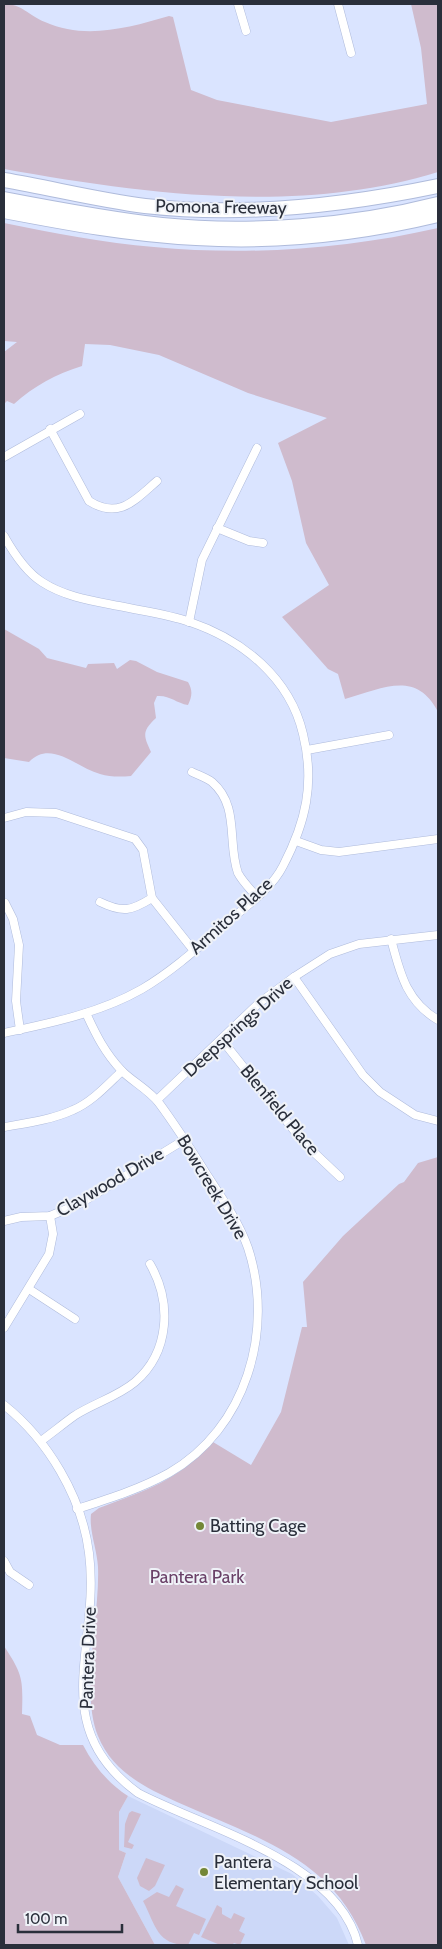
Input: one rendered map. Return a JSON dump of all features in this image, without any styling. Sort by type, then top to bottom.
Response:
[{"type":"highway","name":"Pomona Freeway","points":[[4,180],[145,206],[211,210],[277,210],[331,205],[438,186]]},
{"type":"highway","points":[[4,189],[116,209],[214,218],[330,213],[379,206],[438,194]]},
{"type":"highway","points":[[4,199],[163,225],[216,227],[272,227],[367,219],[438,204]]},
{"type":"highway","name":"Pomona Freeway","points":[[4,211],[88,227],[196,238],[268,239],[348,233],[438,215]]},
{"type":"street","points":[[238,4],[246,31]]},
{"type":"street","points":[[338,4],[351,53]]},
{"type":"street","points":[[4,457],[50,429],[80,414]]},
{"type":"street","points":[[50,429],[89,501],[100,508],[112,509],[129,506],[156,481]]},
{"type":"street","points":[[189,622],[202,560],[257,448]]},
{"type":"street","points":[[217,528],[250,541],[263,543]]},
{"type":"street","name":"Armitos Place","points":[[4,536],[14,554],[41,581],[74,597],[189,622],[231,640],[257,659],[278,682],[298,713],[307,750],[309,795],[296,841],[280,871],[257,897],[194,951],[141,989],[86,1013],[4,1033]]},
{"type":"street","points":[[307,750],[389,734]]},
{"type":"street","points":[[192,772],[212,782],[226,801],[232,821],[234,852],[239,874],[257,897]]},
{"type":"street","points":[[4,818],[26,812],[56,813],[135,838],[142,850],[152,898],[194,951]]},
{"type":"street","points":[[296,841],[321,850],[339,852],[438,840]]},
{"type":"street","points":[[100,902],[114,909],[133,910],[152,898]]},
{"type":"street","points":[[5,903],[13,919],[19,945],[16,1001],[20,1030]]},
{"type":"street","name":"Deepsprings Drive","points":[[157,1100],[259,1003],[294,977],[330,954],[359,944],[438,935]]},
{"type":"street","points":[[391,939],[400,975],[407,991],[417,1004],[438,1020]]},
{"type":"street","points":[[294,977],[363,1075],[380,1092],[415,1114],[438,1122]]},
{"type":"street","name":"Bowcreek Drive","points":[[77,1509],[145,1485],[170,1472],[210,1439],[226,1419],[247,1378],[258,1324],[258,1297],[248,1247],[232,1214],[157,1100],[122,1071],[100,1044],[86,1013]]},
{"type":"street","name":"Blenfield Place","points":[[222,1040],[262,1088],[298,1138],[340,1177]]},
{"type":"street","points":[[4,1127],[45,1119],[73,1110],[94,1097],[122,1071]]},
{"type":"street","name":"Claywood Drive","points":[[4,1221],[21,1217],[50,1216],[81,1203],[184,1140]]},
{"type":"street","points":[[4,1328],[49,1254],[53,1234],[50,1216]]},
{"type":"street","points":[[41,1441],[75,1416],[136,1382],[151,1363],[160,1343],[165,1322],[160,1282],[150,1264]]},
{"type":"street","points":[[29,1289],[76,1319]]},
{"type":"street","name":"Pantera Drive","points":[[5,1408],[41,1441],[64,1477],[86,1535],[90,1569],[83,1702],[88,1731],[101,1758],[118,1778],[138,1793],[275,1856],[307,1876],[343,1912],[358,1945]]},
{"type":"street","points":[[4,1561],[10,1572],[29,1585]]},
{"type":"shaded area","name":"Pantera Elementary School","points":[[128,1796],[292,1874],[318,1896],[337,1918],[349,1945],[155,1945],[118,1877],[126,1853],[119,1850],[119,1812]]},
{"type":"green space","points":[[4,4],[16,6],[45,22],[75,30],[107,30],[138,25],[169,16],[173,17],[191,90],[217,100],[331,122],[427,104],[421,48],[411,4],[438,4],[438,172],[385,185],[331,193],[277,197],[221,196],[166,192],[111,186],[4,169]]},
{"type":"green space","points":[[4,223],[116,243],[190,250],[226,251],[333,246],[438,228],[438,712],[429,699],[419,690],[409,686],[385,687],[345,699],[338,674],[328,669],[282,617],[329,585],[306,543],[292,481],[278,443],[327,418],[248,393],[159,355],[110,345],[85,344],[82,366],[46,381],[14,404],[7,401],[4,404],[4,352],[17,342],[4,341]]},
{"type":"green space","points":[[4,629],[39,649],[47,658],[86,668],[88,664],[114,663],[117,669],[130,660],[136,661],[157,672],[188,682],[191,696],[188,705],[166,697],[157,696],[154,703],[156,718],[145,734],[151,752],[131,776],[100,774],[55,754],[46,753],[37,756],[29,762],[4,758]]},
{"type":"green space","name":"Pantera Park","points":[[438,1157],[438,1945],[366,1945],[352,1915],[334,1891],[313,1871],[289,1854],[263,1840],[141,1784],[120,1768],[104,1748],[98,1736],[93,1718],[91,1698],[98,1567],[91,1527],[91,1514],[99,1508],[147,1489],[174,1475],[200,1455],[213,1442],[251,1465],[281,1412],[302,1327],[307,1327],[303,1282],[343,1236],[399,1184],[404,1182],[418,1163]]},
{"type":"green space","points":[[4,1646],[15,1664],[22,1685],[22,1714],[30,1716],[37,1735],[60,1745],[83,1745],[102,1774],[128,1796],[119,1812],[119,1850],[126,1853],[118,1877],[155,1945],[4,1945]]},
{"type":"green space","points":[[132,1811],[141,1814],[128,1842],[134,1845],[132,1849],[124,1847],[125,1824],[129,1813]]},
{"type":"green space","points":[[146,1858],[165,1865],[155,1886],[149,1891],[140,1886],[137,1878]]},
{"type":"green space","points":[[176,1885],[184,1889],[176,1906],[206,1919],[199,1935],[194,1933],[188,1945],[170,1942],[164,1938],[155,1926],[143,1901],[157,1892],[169,1897]]},
{"type":"green space","points":[[217,1905],[222,1908],[222,1914],[231,1919],[234,1913],[245,1918],[239,1931],[245,1934],[240,1945],[234,1943],[232,1945],[220,1945],[201,1937]]},
{"type":"place","name":"Batting Cage","points":[[200,1526]]},
{"type":"place","name":"Pantera Elementary School","points":[[204,1872]]}]
